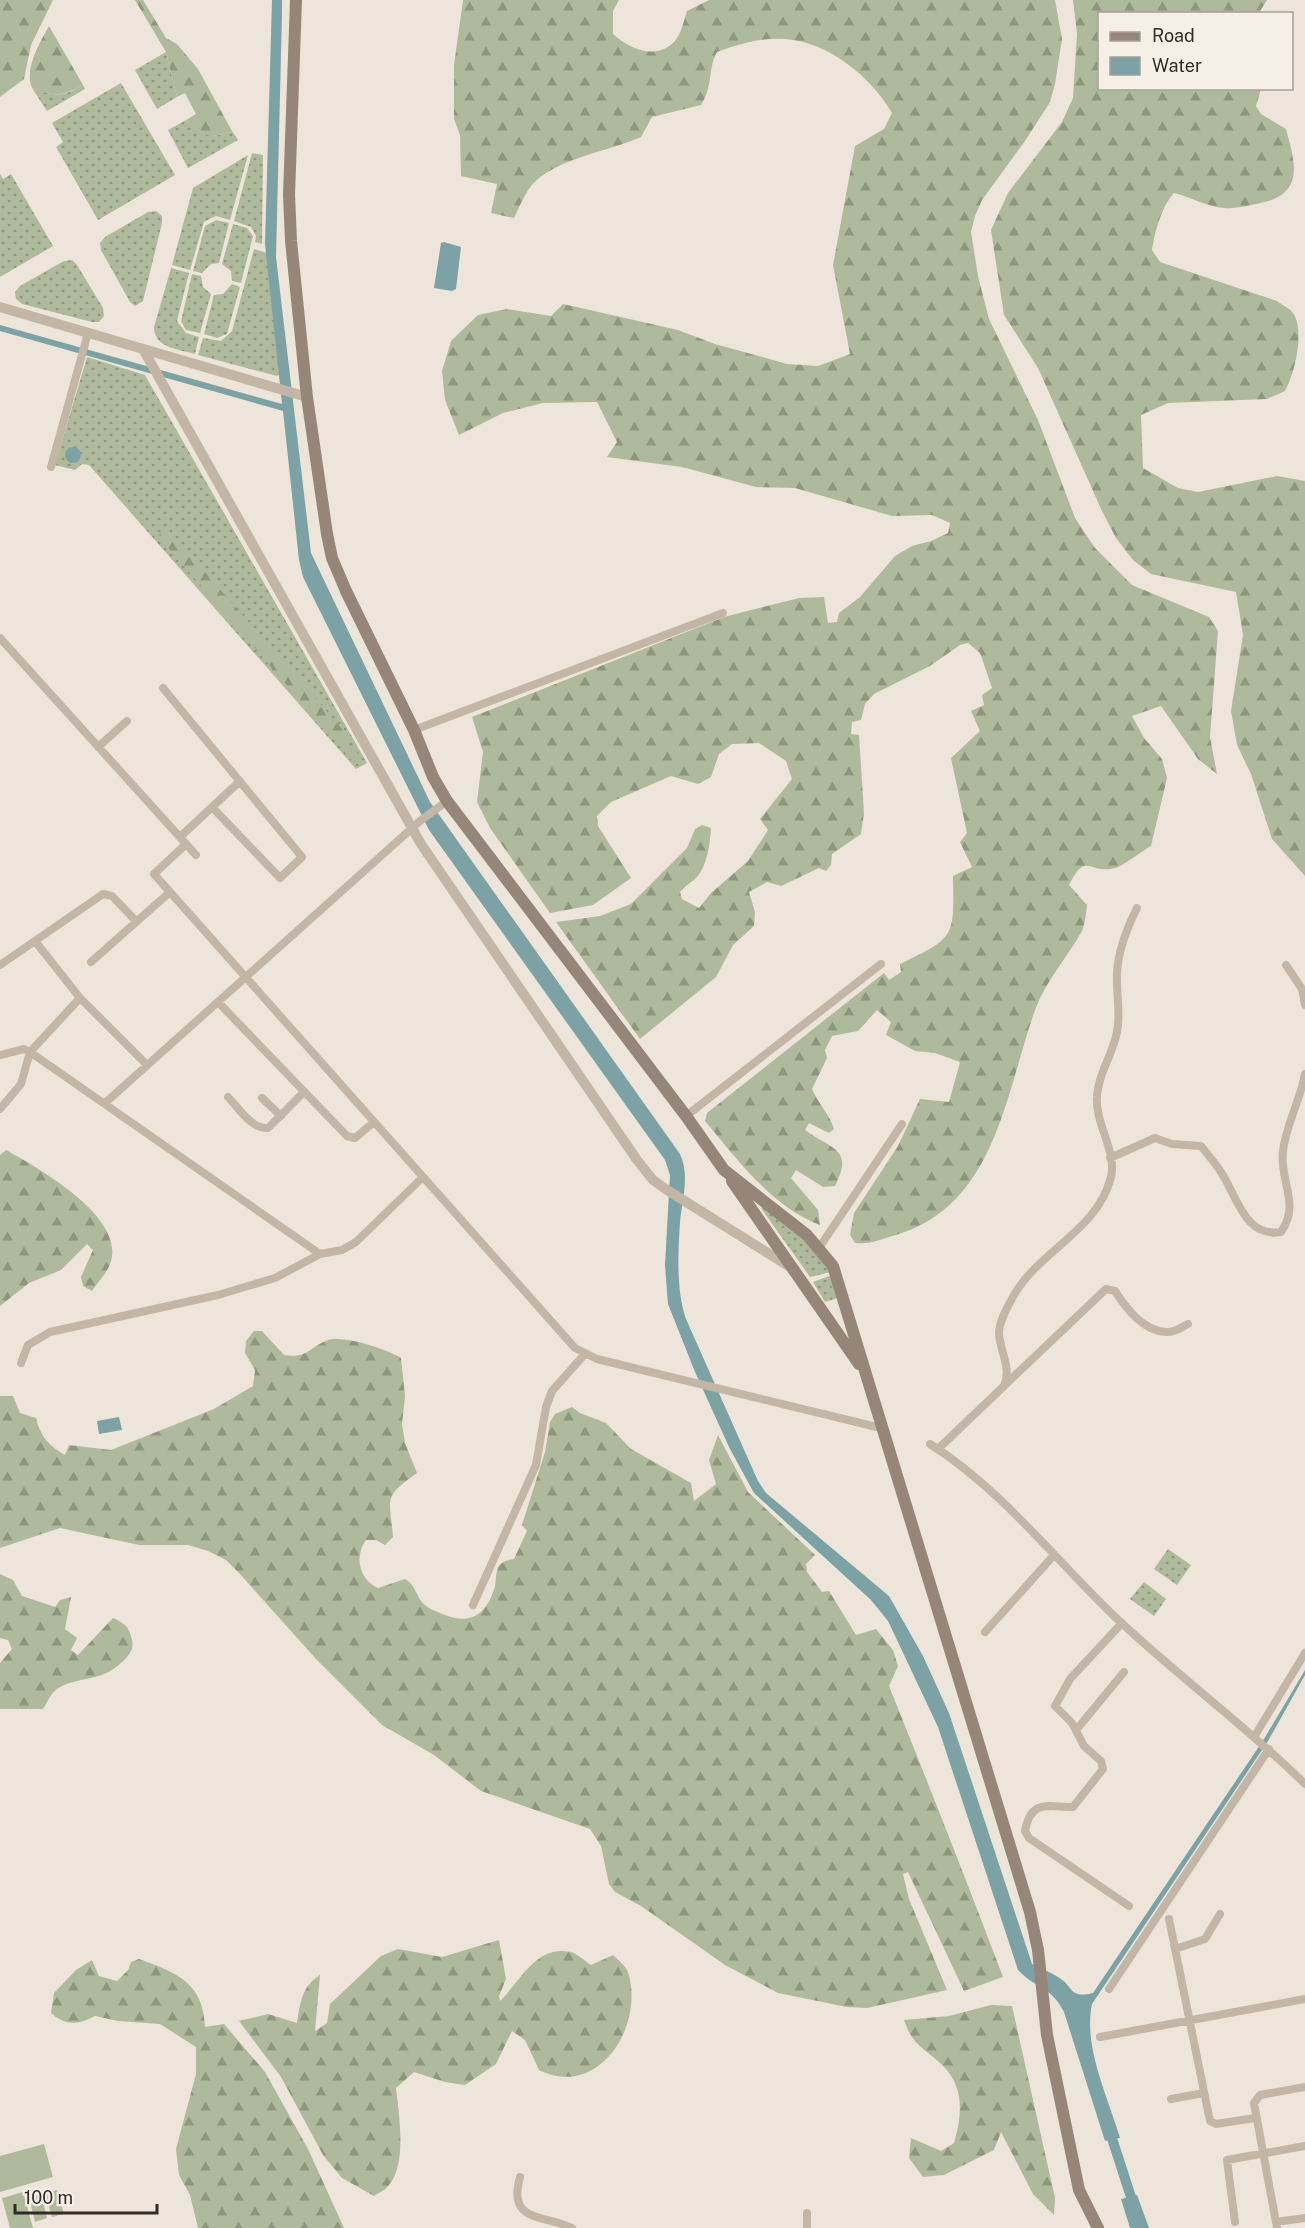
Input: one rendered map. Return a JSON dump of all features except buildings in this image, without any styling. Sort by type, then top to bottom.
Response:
[{"type":"main road","points":[[297,0],[289,195],[307,397],[332,558],[414,730],[443,803],[686,1116],[864,1372]]},
{"type":"main road","points":[[724,1170],[807,1234],[834,1266],[864,1372],[1032,1922],[1052,2058],[1079,2190],[1098,2228]]},
{"type":"street","points":[[0,307],[307,397]]},
{"type":"street","points":[[51,467],[88,333]]},
{"type":"street","points":[[143,349],[416,825],[637,1160],[653,1179],[667,1190],[793,1268]]},
{"type":"street","points":[[414,730],[723,613]]},
{"type":"street","points":[[0,638],[196,855]]},
{"type":"street","points":[[163,688],[302,857],[280,878],[212,807]]},
{"type":"street","points":[[98,747],[127,721]]},
{"type":"street","points":[[240,782],[212,807],[154,874],[575,1348],[584,1355],[881,1428]]},
{"type":"street","points":[[105,1103],[443,803]]},
{"type":"street","points":[[91,962],[170,892]]},
{"type":"street","points":[[0,965],[103,894],[112,896],[136,921]]},
{"type":"street","points":[[1004,1386],[1008,1377],[1007,1366],[999,1333],[1008,1306],[1030,1274],[1100,1205],[1110,1178],[1112,1168],[1098,1121],[1097,1096],[1117,1034],[1119,1013],[1117,972],[1131,920],[1137,908]]},
{"type":"street","points":[[35,941],[80,998],[147,1065]]},
{"type":"street","points":[[686,1116],[881,964]]},
{"type":"street","points":[[1286,965],[1302,989],[1305,1005]]},
{"type":"street","points":[[0,1109],[21,1084],[30,1052],[80,998]]},
{"type":"street","points":[[218,1002],[347,1136],[355,1138],[374,1122]]},
{"type":"street","points":[[0,1055],[24,1049],[30,1052],[320,1254]]},
{"type":"street","points":[[1110,1158],[1155,1138],[1172,1144],[1202,1146],[1224,1177],[1249,1223],[1270,1234],[1281,1232],[1288,1223],[1291,1208],[1282,1154],[1305,1074]]},
{"type":"street","points":[[228,1097],[259,1128],[268,1128],[304,1092]]},
{"type":"street","points":[[262,1098],[281,1116]]},
{"type":"street","points":[[819,1248],[902,1124]]},
{"type":"street","points":[[21,1363],[28,1345],[50,1332],[254,1286],[320,1254],[334,1252],[356,1242],[423,1177]]},
{"type":"street","points":[[1188,1324],[1171,1332],[1158,1330],[1135,1317],[1125,1307],[1115,1291],[1107,1289],[1004,1386],[934,1446],[983,1483],[1122,1623],[1146,1638],[1305,1784]]},
{"type":"street","points":[[472,1605],[536,1465],[546,1407],[552,1391],[584,1355]]},
{"type":"street","points":[[985,1632],[1054,1555]]},
{"type":"street","points":[[1122,1623],[1092,1652],[1058,1697],[1055,1706],[1057,1711],[1077,1729],[1084,1746],[1101,1761],[1102,1769],[1080,1802],[1073,1807],[1043,1805],[1036,1808],[1025,1832],[1029,1838],[1129,1906]]},
{"type":"street","points":[[1109,1989],[1262,1743],[1305,1653]]},
{"type":"street","points":[[1077,1729],[1124,1672]]},
{"type":"street","points":[[1175,1948],[1205,1939],[1220,1914]]},
{"type":"street","points":[[1169,1919],[1210,2121],[1213,2123],[1256,2118]]},
{"type":"street","points":[[1100,2037],[1305,1999]]},
{"type":"street","points":[[1305,2087],[1260,2095],[1254,2103],[1276,2225],[1305,2218]]},
{"type":"street","points":[[1171,2099],[1204,2093]]},
{"type":"street","points":[[1235,2222],[1227,2160],[1305,2146]]},
{"type":"street","points":[[520,2177],[516,2198],[519,2207],[528,2214],[572,2228]]},
{"type":"street","points":[[807,2213],[807,2228]]},
{"type":"green space","points":[[0,0],[53,0],[31,45],[24,79],[0,97]]},
{"type":"green space","points":[[135,0],[143,0],[166,38],[177,44],[198,69],[232,131],[218,135],[202,133],[186,120],[196,114],[185,93],[177,97],[166,52]]},
{"type":"green space","points":[[463,0],[619,0],[613,11],[613,34],[634,48],[650,52],[667,48],[674,42],[687,11],[709,0],[1055,0],[1062,39],[1050,102],[982,200],[975,216],[971,232],[978,276],[989,319],[1038,420],[1075,518],[1095,548],[1132,585],[1209,617],[1218,631],[1210,737],[1217,774],[1198,759],[1161,706],[1132,716],[1144,738],[1162,759],[1167,778],[1151,846],[1115,868],[1099,869],[1084,866],[1075,875],[1069,885],[1087,905],[1083,928],[1051,979],[1035,1010],[1005,1109],[992,1141],[977,1171],[957,1198],[932,1219],[899,1234],[872,1242],[855,1243],[850,1235],[854,1213],[898,1146],[920,1099],[949,1102],[960,1062],[935,1053],[915,1051],[886,1035],[891,1022],[877,1010],[858,1031],[832,1036],[825,1050],[827,1058],[812,1089],[834,1129],[829,1133],[809,1123],[805,1130],[837,1151],[842,1164],[840,1174],[835,1186],[823,1187],[796,1170],[791,1178],[818,1210],[820,1225],[803,1217],[771,1194],[743,1166],[705,1121],[707,1113],[884,973],[889,980],[901,972],[900,964],[932,947],[948,933],[953,912],[953,876],[972,867],[960,842],[967,833],[951,758],[980,731],[971,711],[984,705],[982,695],[992,688],[980,653],[968,643],[960,645],[930,666],[874,694],[865,704],[861,720],[852,722],[851,734],[859,735],[864,813],[861,834],[832,854],[831,865],[826,871],[819,868],[781,886],[767,882],[749,892],[755,912],[754,926],[733,945],[716,977],[640,1039],[556,922],[600,916],[631,904],[687,848],[695,829],[702,825],[711,828],[705,862],[695,879],[680,892],[682,899],[699,908],[711,893],[748,861],[768,830],[760,819],[792,779],[786,761],[759,743],[732,744],[719,754],[711,777],[698,784],[671,776],[611,802],[597,816],[598,826],[631,878],[593,905],[550,913],[490,828],[477,802],[483,752],[472,717],[724,617],[799,598],[824,597],[828,623],[837,622],[839,613],[860,597],[895,556],[912,546],[948,533],[950,523],[932,515],[892,516],[795,488],[756,487],[682,467],[607,457],[617,442],[597,402],[543,403],[503,413],[459,435],[445,400],[442,371],[451,341],[478,315],[507,309],[551,316],[563,304],[678,330],[715,344],[787,364],[818,366],[850,354],[833,265],[855,146],[884,129],[892,113],[861,75],[833,54],[801,42],[785,39],[759,40],[742,44],[717,52],[712,65],[708,91],[701,105],[652,117],[641,137],[553,169],[531,186],[514,218],[491,213],[497,184],[461,176],[460,135],[454,119],[454,65]]},
{"type":"green space","points":[[1073,0],[1267,0],[1260,12],[1098,12],[1098,90],[1261,90],[1256,106],[1261,114],[1286,129],[1290,142],[1294,166],[1293,177],[1290,186],[1283,194],[1272,200],[1228,208],[1211,206],[1174,193],[1162,212],[1152,250],[1160,262],[1277,301],[1293,313],[1298,330],[1297,352],[1285,391],[1267,399],[1168,403],[1141,415],[1143,468],[1178,488],[1198,492],[1277,476],[1305,481],[1305,876],[1272,839],[1251,774],[1237,745],[1231,711],[1243,635],[1236,592],[1151,574],[1133,560],[1116,538],[1102,511],[1038,368],[1004,315],[991,230],[1008,193],[1062,122],[1073,98],[1077,34]]},
{"type":"green space","points":[[49,26],[83,85],[63,94],[52,94],[32,88],[30,81],[31,64]]},
{"type":"green space","points":[[166,52],[177,97],[157,109],[135,70]]},
{"type":"green space","points":[[121,83],[175,175],[98,220],[56,147],[63,142],[52,123]]},
{"type":"green space","points":[[83,85],[85,89],[47,111],[32,88],[47,93],[63,94]]},
{"type":"green space","points":[[186,120],[202,133],[218,135],[232,131],[238,140],[188,168],[168,130]]},
{"type":"green space","points":[[252,153],[263,155],[262,244],[255,242],[256,236],[251,227],[234,221]]},
{"type":"green space","points":[[248,155],[230,220],[216,216],[204,222],[190,270],[172,265],[193,188]]},
{"type":"green space","points":[[0,174],[3,179],[11,174],[53,246],[0,277]]},
{"type":"green space","points":[[156,211],[162,216],[162,223],[143,301],[135,306],[130,302],[101,250],[100,243],[105,237],[148,212]]},
{"type":"green space","points":[[216,220],[229,223],[219,263],[211,264],[202,273],[193,271],[205,226]]},
{"type":"green space","points":[[233,224],[247,228],[253,236],[241,283],[232,281],[231,271],[222,264]]},
{"type":"green space","points":[[254,249],[267,253],[280,374],[277,376],[198,355],[203,338],[221,341],[232,331]]},
{"type":"green space","points":[[72,260],[103,308],[104,316],[99,322],[22,304],[16,299],[15,292],[20,286],[64,261]]},
{"type":"green space","points":[[171,268],[189,273],[177,321],[186,333],[199,337],[195,354],[162,343],[155,334],[154,327]]},
{"type":"green space","points":[[192,274],[201,276],[203,287],[211,294],[200,333],[186,330],[181,321]]},
{"type":"green space","points":[[232,284],[240,287],[227,334],[217,338],[204,334],[214,295],[223,294]]},
{"type":"green space","points":[[87,357],[145,375],[367,763],[356,769],[89,465],[82,464],[75,470],[55,465]]},
{"type":"green space","points":[[168,530],[344,731],[362,760],[355,764],[158,536],[162,531]]},
{"type":"green space","points":[[6,1150],[77,1196],[106,1229],[112,1247],[110,1264],[92,1291],[83,1286],[81,1277],[93,1250],[87,1244],[61,1270],[29,1283],[0,1306],[0,1155]]},
{"type":"green space","points":[[763,1207],[804,1239],[831,1272],[810,1277],[761,1208]]},
{"type":"green space","points":[[832,1275],[838,1298],[825,1302],[813,1282]]},
{"type":"green space","points":[[254,1331],[262,1331],[284,1355],[303,1354],[328,1340],[344,1339],[386,1351],[401,1358],[405,1396],[402,1424],[405,1443],[417,1473],[398,1488],[391,1499],[393,1537],[385,1545],[376,1540],[366,1540],[360,1553],[360,1567],[366,1579],[378,1588],[405,1579],[413,1586],[426,1606],[455,1618],[471,1618],[483,1610],[492,1595],[498,1567],[507,1560],[514,1559],[527,1531],[522,1525],[545,1452],[550,1422],[555,1414],[572,1407],[580,1413],[606,1423],[631,1449],[691,1483],[694,1501],[716,1484],[709,1460],[718,1435],[748,1492],[815,1555],[806,1564],[807,1572],[822,1592],[829,1591],[856,1635],[876,1629],[893,1650],[898,1666],[889,1686],[1003,1977],[964,1991],[908,1872],[903,1874],[909,1899],[947,1990],[867,2008],[847,2007],[778,1993],[725,1965],[641,1906],[615,1892],[609,1884],[601,1846],[590,1829],[481,1791],[434,1755],[382,1725],[316,1659],[226,1560],[188,1545],[139,1545],[60,1528],[0,1548],[0,1396],[13,1396],[20,1413],[36,1418],[46,1440],[65,1455],[69,1445],[111,1450],[214,1409],[253,1386],[255,1370],[245,1353],[246,1341]]},
{"type":"green space","points":[[1168,1549],[1191,1565],[1177,1585],[1154,1569]]},
{"type":"green space","points":[[0,1574],[13,1580],[22,1596],[55,1607],[60,1600],[71,1597],[65,1629],[77,1638],[71,1650],[78,1655],[113,1618],[124,1624],[130,1632],[133,1645],[130,1653],[118,1666],[102,1675],[60,1687],[52,1694],[43,1709],[0,1709],[0,1663],[12,1649],[8,1640],[0,1638]]},
{"type":"green space","points":[[1144,1582],[1166,1599],[1154,1616],[1130,1599]]},
{"type":"green space","points":[[499,1940],[506,1979],[499,1996],[500,2001],[530,1966],[548,1954],[559,1951],[571,1952],[591,1965],[613,1955],[628,1972],[632,1993],[630,2014],[623,2034],[612,2052],[598,2066],[581,2075],[561,2077],[539,2070],[525,2040],[512,2031],[496,2064],[465,2085],[445,2082],[414,2072],[396,2088],[400,2152],[395,2176],[389,2185],[374,2196],[342,2178],[323,2155],[281,2077],[239,2021],[268,2014],[297,2023],[306,1990],[309,1984],[320,1975],[315,2031],[327,2023],[330,2004],[381,1956],[398,1949],[442,1957]]},
{"type":"green space","points":[[139,1959],[165,1969],[186,1981],[199,1999],[205,2027],[224,2024],[265,2072],[308,2149],[344,2228],[198,2228],[190,2195],[179,2175],[176,2149],[196,2074],[196,2047],[160,2024],[118,2021],[95,2016],[72,2023],[51,2013],[54,1993],[76,1970],[92,1960],[99,1976],[117,1981],[128,1970],[131,1962]]},
{"type":"green space","points":[[991,2005],[1012,2006],[1055,2198],[1054,2215],[1033,2194],[1001,2132],[994,2150],[944,2175],[923,2177],[909,2158],[911,2138],[941,2151],[954,2143],[959,2122],[960,2102],[955,2083],[949,2074],[915,2041],[904,2020],[949,2016]]},
{"type":"green space","points":[[44,2144],[53,2177],[0,2192],[0,2156]]},
{"type":"green space","points":[[57,2190],[64,2214],[52,2217],[45,2193]]},
{"type":"green space","points":[[23,2192],[33,2228],[10,2228],[2,2198]]},
{"type":"green space","points":[[41,2194],[47,2218],[35,2222],[29,2198]]},
{"type":"water","points":[[272,0],[282,0],[276,257],[311,553],[430,802],[680,1154],[685,1179],[678,1271],[686,1319],[758,1481],[766,1493],[889,1596],[923,1656],[949,1713],[1032,1964],[1058,1977],[1075,1993],[1093,1993],[1264,1739],[1305,1670],[1305,1675],[1268,1741],[1092,2004],[1090,2020],[1094,2054],[1120,2138],[1105,2141],[1064,2012],[1054,1997],[1018,1970],[938,1727],[888,1621],[871,1600],[754,1493],[729,1447],[695,1372],[668,1304],[665,1265],[670,1175],[665,1160],[429,830],[303,577],[299,560],[283,411],[0,331],[0,325],[282,404],[265,244]]},
{"type":"water","points":[[441,243],[461,247],[456,289],[452,291],[434,288]]},
{"type":"water","points":[[70,447],[76,447],[81,455],[79,461],[70,463],[65,458],[65,452]]},
{"type":"water","points":[[119,1417],[122,1430],[99,1434],[97,1421]]},
{"type":"water","points":[[1137,2195],[1149,2228],[1130,2228],[1121,2199]]},
{"type":"waterway","points":[[1108,2126],[1141,2228]]}]
